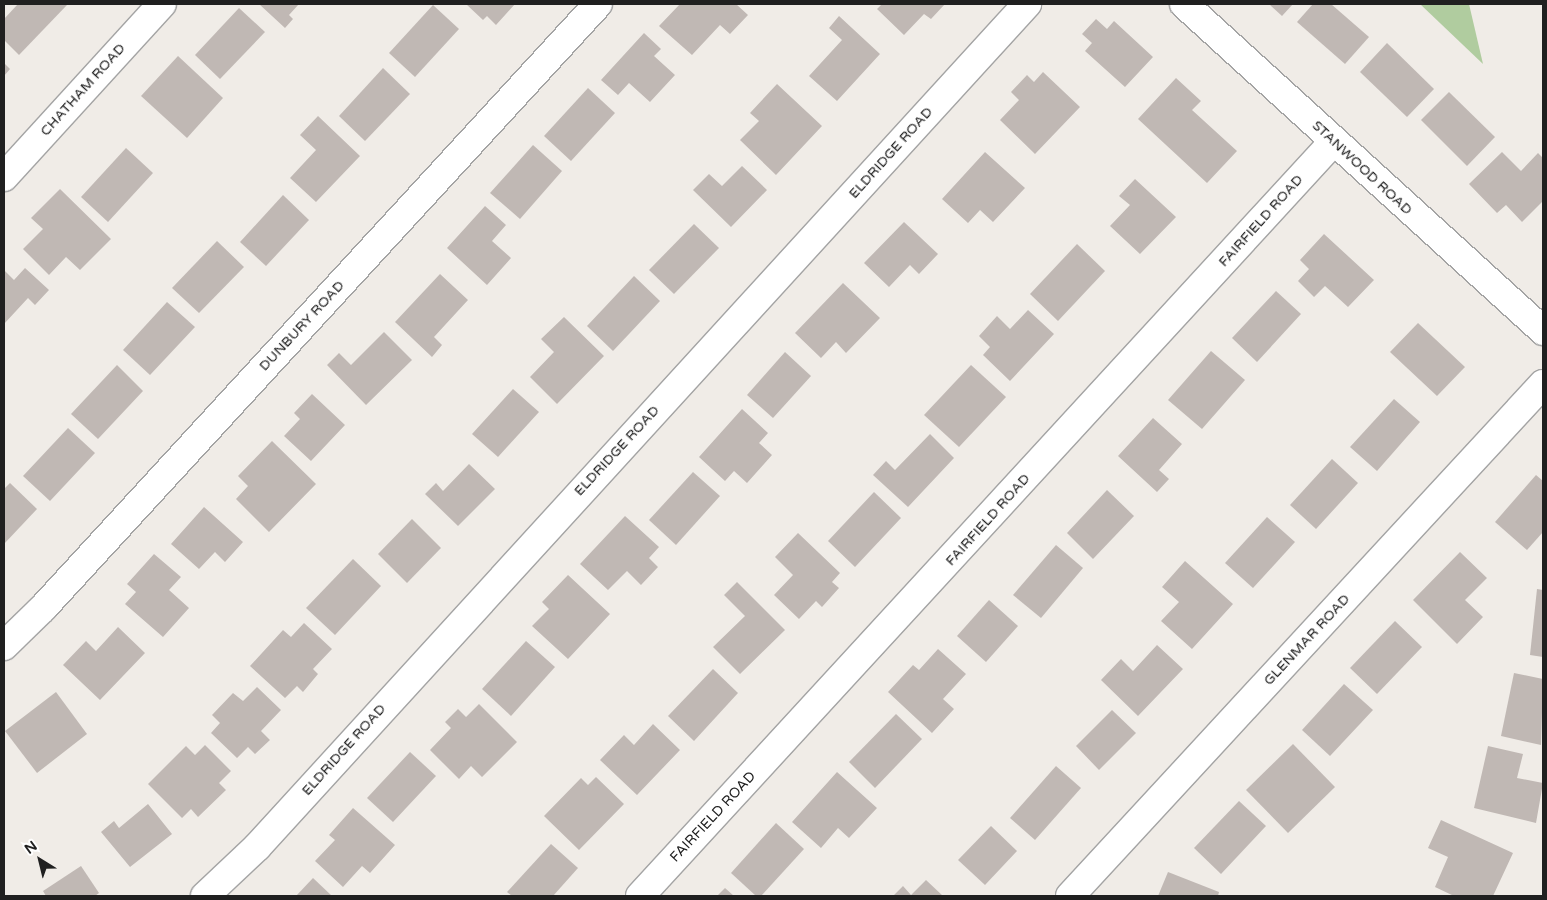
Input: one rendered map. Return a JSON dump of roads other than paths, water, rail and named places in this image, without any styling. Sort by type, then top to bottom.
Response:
[{"type":"street","name":"CHATHAM ROAD","points":[[4,178],[162,4]]},
{"type":"street","name":"DUNBURY ROAD","points":[[4,646],[50,601],[598,4]]},
{"type":"street","name":"ELDRIDGE ROAD","points":[[205,896],[257,847],[1027,4]]},
{"type":"street","name":"STANWOOD ROAD","points":[[1184,4],[1333,142],[1543,331]]},
{"type":"street","name":"FAIRFIELD ROAD","points":[[640,896],[1333,142]]},
{"type":"street","name":"GLENMAR ROAD","points":[[1070,896],[1543,384]]}]
